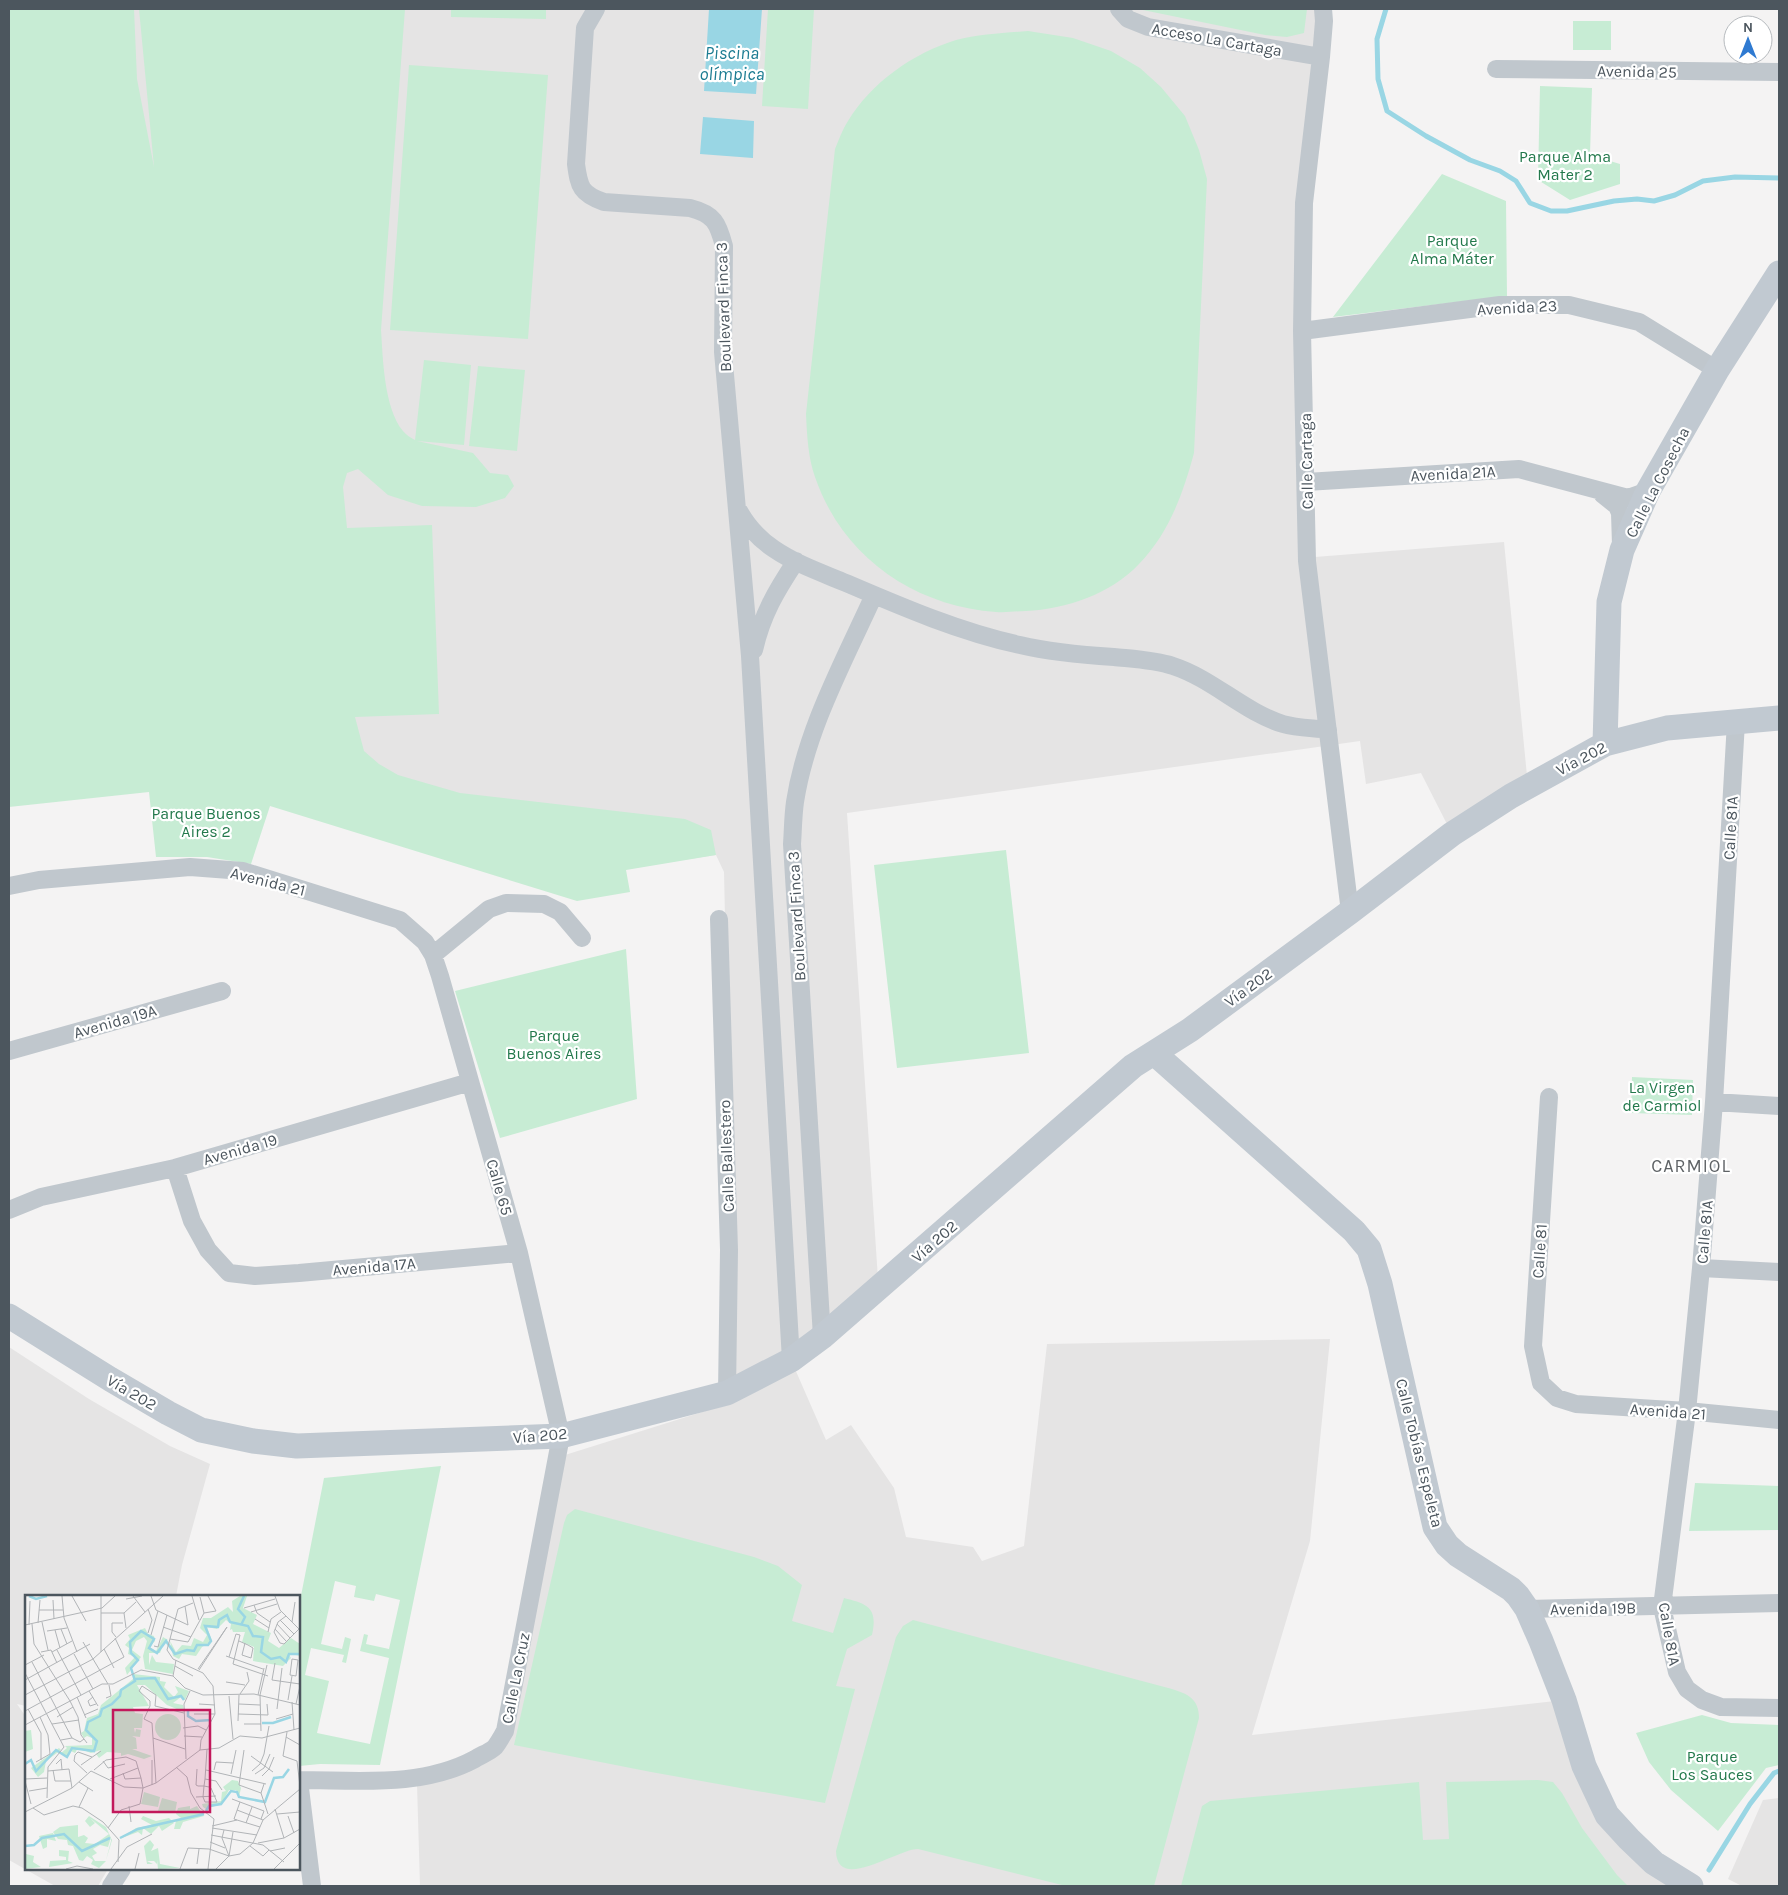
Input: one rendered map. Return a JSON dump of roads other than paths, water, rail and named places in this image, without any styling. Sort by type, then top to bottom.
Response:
[{"type":"main road","name":"Calle La Cosecha","points":[[1605,744],[1609,602],[1622,550],[1648,491],[1717,370],[1779,274]]},
{"type":"main road","name":"Vía 202","points":[[9,1316],[110,1379],[201,1430],[254,1441],[297,1446],[561,1436],[727,1393],[791,1360],[822,1337],[1019,1166],[1102,1091],[1133,1066],[1190,1030],[1452,834],[1511,796],[1605,744],[1667,728],[1779,718]]},
{"type":"main road","name":"Calle Tobías Espeleta","points":[[1154,1053],[1354,1231],[1369,1249],[1380,1284],[1435,1527],[1447,1545],[1458,1555],[1511,1589],[1518,1596],[1541,1641],[1564,1700],[1584,1766],[1607,1814],[1628,1839],[1654,1863],[1691,1886]]},
{"type":"street","name":"Boulevard Finca 3","points":[[596,9],[585,28],[576,164],[578,180],[582,190],[591,198],[604,202],[690,208],[703,212],[714,220],[720,230],[724,246],[723,352],[750,664],[791,1360]]},
{"type":"street","name":"Acceso La Cartaga","points":[[1119,9],[1128,19],[1148,27],[1321,57]]},
{"type":"street","name":"Calle Cartaga","points":[[1322,9],[1324,21],[1321,57],[1304,203],[1302,331],[1307,561],[1350,912]]},
{"type":"street","name":"Avenida 25","points":[[1496,69],[1779,72]]},
{"type":"street","name":"Avenida 23","points":[[1302,331],[1500,306],[1569,305],[1639,322],[1717,370]]},
{"type":"street","name":"Avenida 21A","points":[[1306,482],[1519,469],[1628,498],[1648,491]]},
{"type":"street","name":"Avenida 21A","points":[[1597,490],[1617,506],[1620,513],[1622,550]]},
{"type":"street","name":"Boulevard Finca 3","points":[[738,509],[746,524],[754,533],[774,549],[796,561],[874,595],[822,710],[805,759],[795,802],[792,844],[822,1337]]},
{"type":"street","name":"Boulevard Finca 3","points":[[750,664],[763,617],[796,561]]},
{"type":"street","points":[[874,595],[956,627],[1020,646],[1175,666],[1207,682],[1259,713],[1284,724],[1328,730]]},
{"type":"street","name":"Calle 81A","points":[[1736,722],[1714,1102],[1701,1268],[1662,1607],[1677,1672],[1687,1688],[1702,1700],[1721,1707],[1779,1708]]},
{"type":"street","name":"Avenida 21","points":[[9,886],[39,880],[190,867],[243,871],[400,920],[429,948]]},
{"type":"street","points":[[429,948],[488,909],[506,903],[544,904],[560,912],[582,938]]},
{"type":"street","name":"Calle Ballestero","points":[[719,918],[729,1250],[727,1393]]},
{"type":"street","name":"Calle 65","points":[[429,948],[519,1253],[561,1436]]},
{"type":"street","name":"Avenida 19A","points":[[9,1051],[222,990]]},
{"type":"street","name":"Avenida 19","points":[[9,1210],[41,1197],[175,1168],[470,1082]]},
{"type":"street","name":"Calle 81","points":[[1548,1096],[1533,1346],[1541,1382],[1557,1398]]},
{"type":"street","points":[[1714,1102],[1779,1106]]},
{"type":"street","name":"Avenida 17A","points":[[175,1168],[192,1221],[208,1250],[230,1274],[255,1276],[300,1273],[519,1253]]},
{"type":"street","points":[[1701,1268],[1779,1272]]},
{"type":"street","name":"Avenida 21","points":[[1557,1398],[1576,1404],[1686,1411],[1779,1420]]},
{"type":"street","name":"Calle La Cruz","points":[[300,1780],[378,1781],[416,1778],[446,1772],[469,1762],[494,1747],[505,1731],[561,1436]]},
{"type":"street","name":"Avenida 19B","points":[[1526,1609],[1779,1604]]},
{"type":"street","points":[[300,1788],[312,1886]]},
{"type":"street","points":[[111,1886],[121,1870]]},
{"type":"water","name":"Piscina olímpica","points":[[709,9],[762,9],[756,94],[704,91]]},
{"type":"water","points":[[703,117],[754,121],[753,158],[700,154]]},
{"type":"waterway","points":[[1386,9],[1377,39],[1378,79],[1387,111],[1426,136],[1470,160],[1500,171],[1516,181],[1530,203],[1551,211],[1567,211],[1614,201],[1637,199],[1654,201],[1675,195],[1703,181],[1735,177],[1779,178]]},
{"type":"waterway","points":[[1709,1870],[1750,1804],[1774,1773],[1779,1771]]},
{"type":"district","name":"CARMIOL","points":[[1691,1166]]},
{"type":"park label","name":"Parque Alma Mater 2","points":[[1565,165]]},
{"type":"park label","name":"Parque Alma Máter","points":[[1452,249]]},
{"type":"park label","name":"Parque Buenos Aires 2","points":[[206,822]]},
{"type":"park label","name":"Parque Buenos Aires","points":[[554,1044]]},
{"type":"park label","name":"La Virgen de Carmiol","points":[[1662,1096]]},
{"type":"park label","name":"Parque Los Sauces","points":[[1712,1765]]}]
